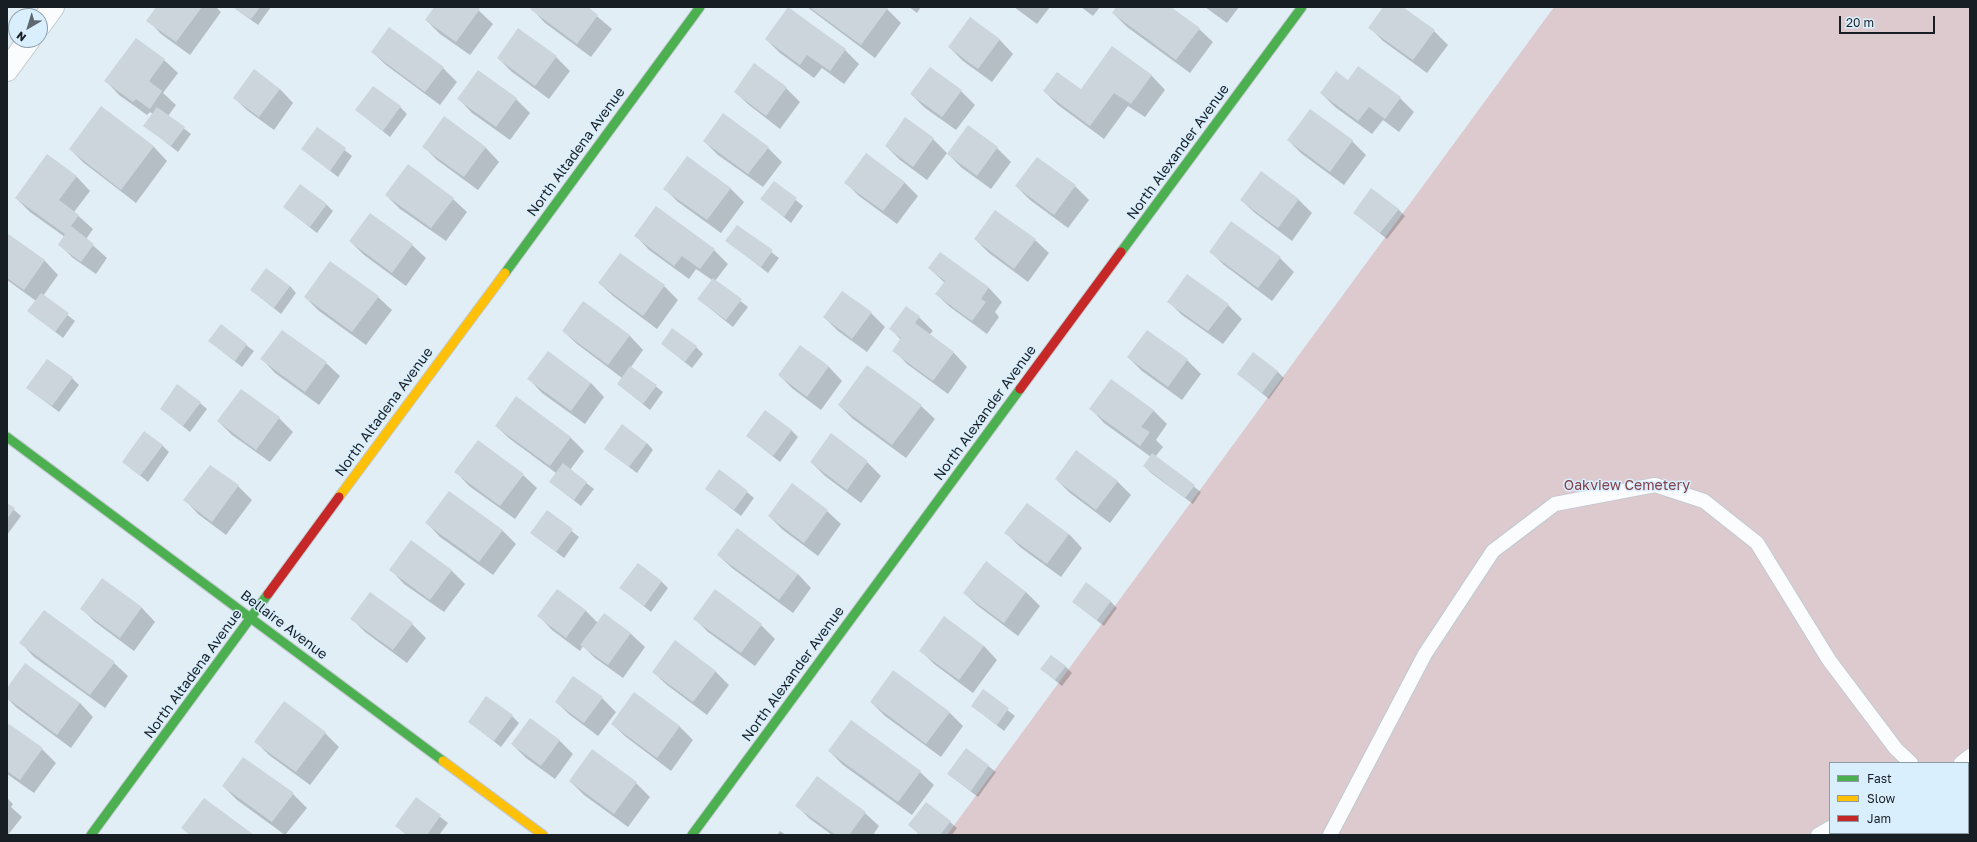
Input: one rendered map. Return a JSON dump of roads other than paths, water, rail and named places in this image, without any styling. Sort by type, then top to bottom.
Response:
[{"type":"street","name":"North Altadena Avenue","points":[[91,835],[700,7]]},
{"type":"street","name":"North Alexander Avenue","points":[[692,835],[1302,7]]},
{"type":"street","points":[[7,70],[23,48]]},
{"type":"street","name":"Bellaire Avenue","points":[[7,437],[543,835]]},
{"type":"lane","points":[[1330,835],[1425,654],[1493,551],[1554,504],[1655,485],[1704,501],[1757,542],[1829,660],[1896,749],[1910,762]]},
{"type":"lane","points":[[1818,835],[1829,829]]},
{"type":"park label","name":"Oakview Cemetery","points":[[1627,486]]}]
